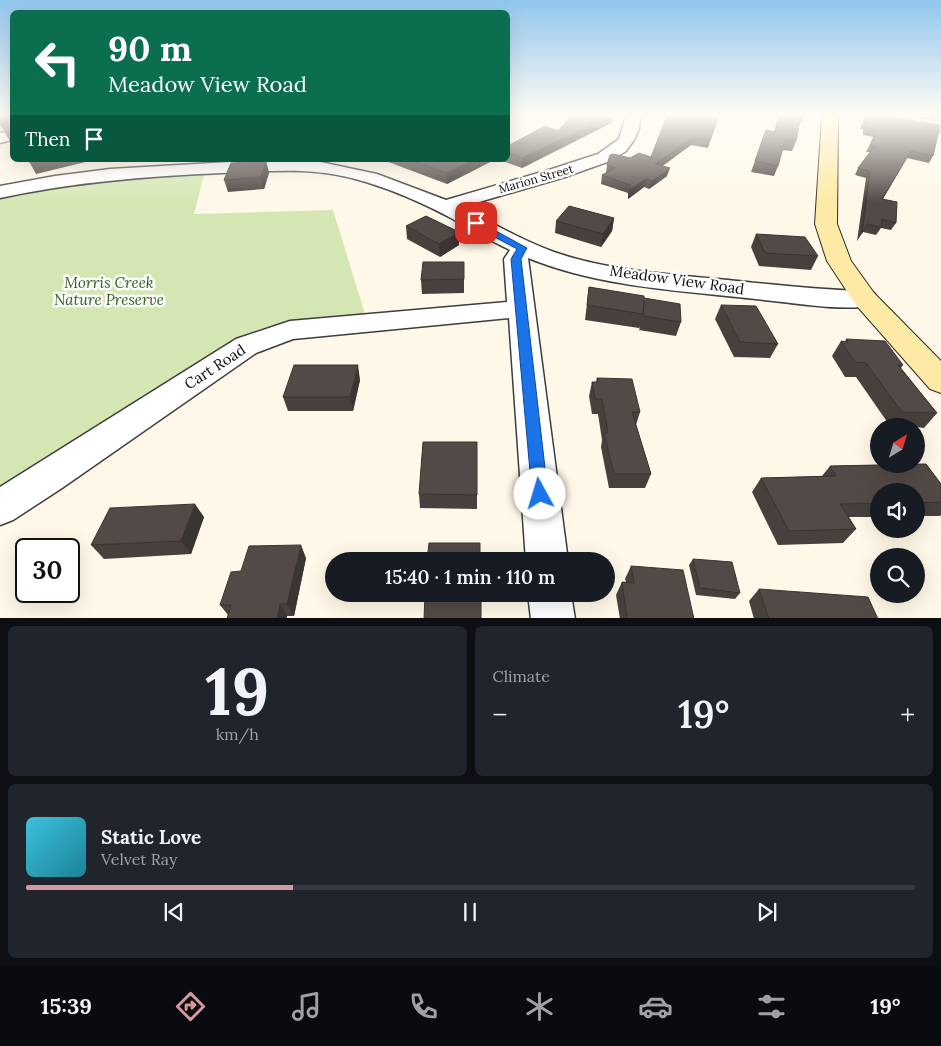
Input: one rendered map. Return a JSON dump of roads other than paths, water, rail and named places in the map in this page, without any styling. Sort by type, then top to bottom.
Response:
[{"type":"main road","points":[[830,145],[826,224],[838,261],[865,299],[941,381]]},
{"type":"street","name":"Marion Street","points":[[444,206],[560,173],[598,160],[621,145]]},
{"type":"street","name":"Meadow View Road","points":[[0,192],[46,183],[174,164],[328,163],[444,206],[522,248],[568,262],[628,276],[833,299],[865,299]]},
{"type":"street","points":[[522,248],[516,259],[520,310],[546,552]]},
{"type":"street","name":"Cart Road","points":[[0,506],[49,477],[246,346],[290,330],[520,310]]},
{"type":"street","points":[[551,602],[553,618]]},
{"type":"park label","name":"Morris Creek Nature Preserve","points":[[109,292]]}]
